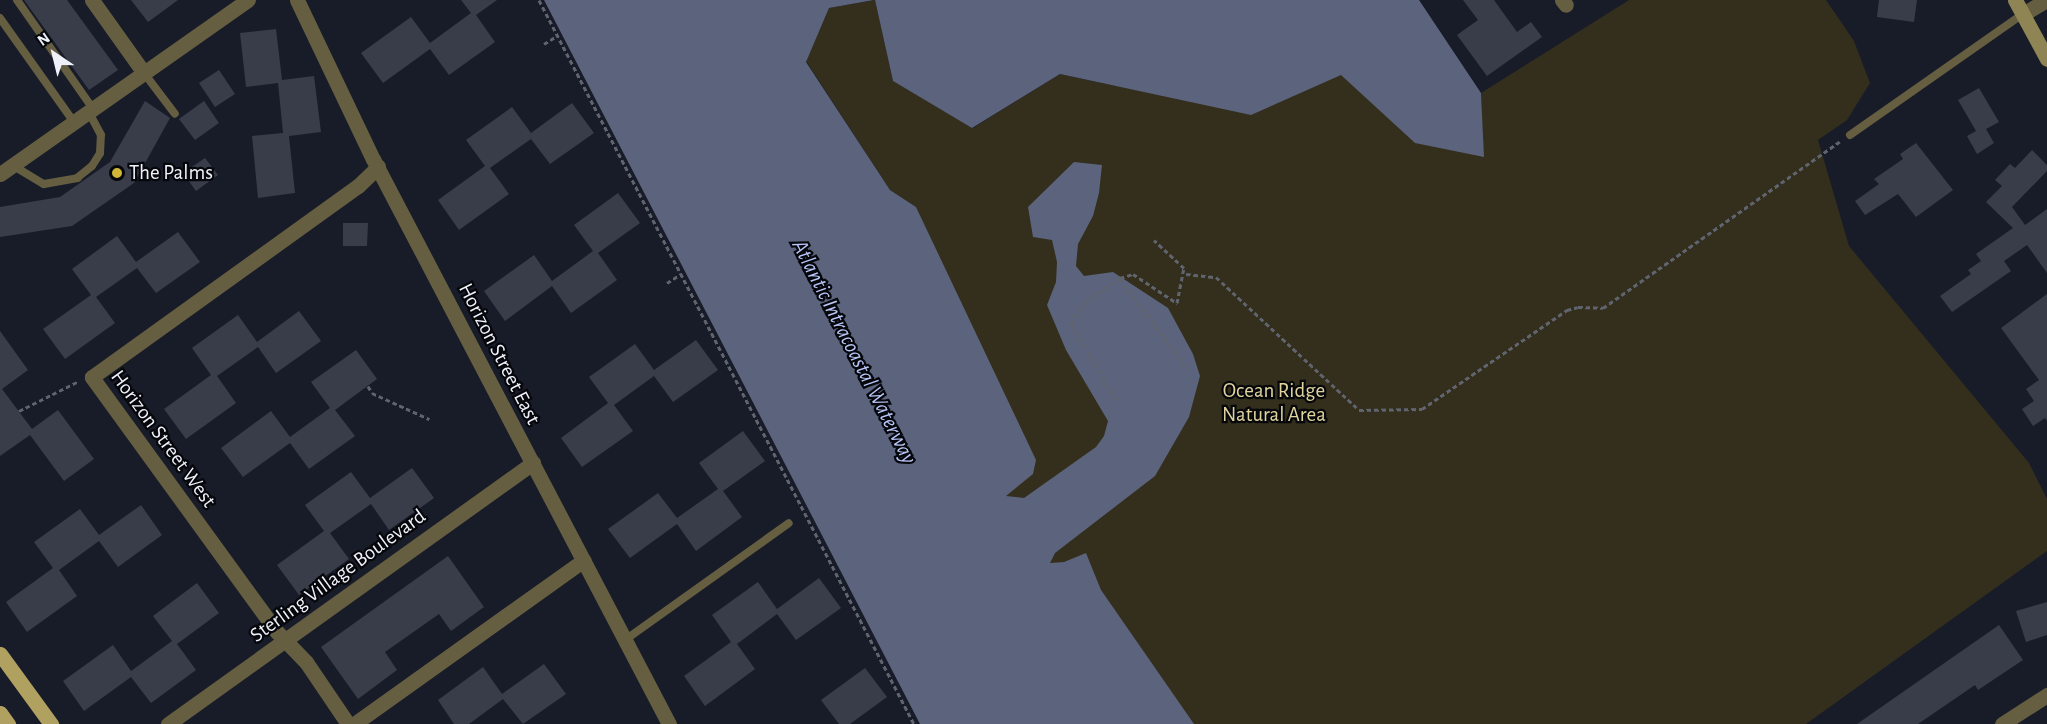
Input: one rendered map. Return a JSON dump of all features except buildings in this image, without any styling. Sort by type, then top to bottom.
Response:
[{"type":"main road","points":[[2019,7],[2047,59]]},
{"type":"main road","points":[[0,654],[51,724]]},
{"type":"main road","points":[[0,713],[8,724]]},
{"type":"street","points":[[92,0],[144,73]]},
{"type":"street","points":[[6,169],[248,0]]},
{"type":"street","name":"Horizon Street East","points":[[297,0],[378,166],[669,724]]},
{"type":"street","points":[[2019,7],[2046,0]]},
{"type":"street","name":"Horizon Street West","points":[[348,724],[306,662],[285,640],[92,377],[358,186],[378,166]]},
{"type":"street","name":"Sterling Village Boulevard","points":[[168,724],[533,463]]},
{"type":"street","points":[[354,724],[584,560]]},
{"type":"street","points":[[2002,724],[2047,695]]},
{"type":"lane","points":[[6,169],[44,184],[77,178],[92,166],[99,153],[101,135],[91,110],[17,0]]},
{"type":"lane","points":[[1850,135],[2019,7]]},
{"type":"lane","points":[[0,18],[74,122]]},
{"type":"lane","points":[[144,73],[176,114]]},
{"type":"lane","points":[[625,640],[789,523]]},
{"type":"path","points":[[539,0],[914,724]]},
{"type":"path","points":[[544,44],[557,36]]},
{"type":"path","points":[[1154,240],[1186,274],[1216,277],[1359,410],[1422,409],[1567,310],[1578,307],[1603,308],[1850,135]]},
{"type":"path","points":[[667,283],[681,274]]},
{"type":"path","points":[[1116,400],[1071,324],[1086,301],[1120,278],[1133,274],[1177,303],[1186,274]]},
{"type":"path","points":[[1120,278],[1186,368]]},
{"type":"path","points":[[19,411],[72,383]]},
{"type":"path","points":[[368,386],[372,393],[429,419]]},
{"type":"green space","name":"Ocean Ridge Natural Area","points":[[875,0],[893,81],[973,128],[1060,74],[1115,86],[1236,0],[1483,145],[1481,93],[1629,0],[1826,0],[1854,41],[1870,83],[1847,120],[1818,140],[1849,246],[2029,463],[2047,499],[2047,551],[1806,724],[1089,724],[839,282],[916,207],[890,190],[806,61],[829,8]]},
{"type":"water","name":"Atlantic Intracoastal Waterway","points":[[544,0],[874,0],[829,8],[806,62],[890,190],[916,207],[1036,460],[1033,474],[1006,496],[1024,498],[1096,447],[1104,436],[1108,421],[1066,350],[1047,305],[1056,282],[1057,262],[1052,240],[1033,237],[1028,207],[1074,162],[1102,165],[1099,193],[1093,216],[1078,244],[1076,266],[1084,276],[1113,272],[1168,308],[1193,354],[1200,376],[1189,417],[1155,476],[1055,553],[1050,563],[1064,562],[1086,553],[1101,590],[1194,724],[920,724]]},
{"type":"water","points":[[875,0],[1419,0],[1481,93],[1484,157],[1415,143],[1341,75],[1251,115],[1060,74],[972,128],[893,81]]},
{"type":"place","name":"The Palms","points":[[117,173]]}]
